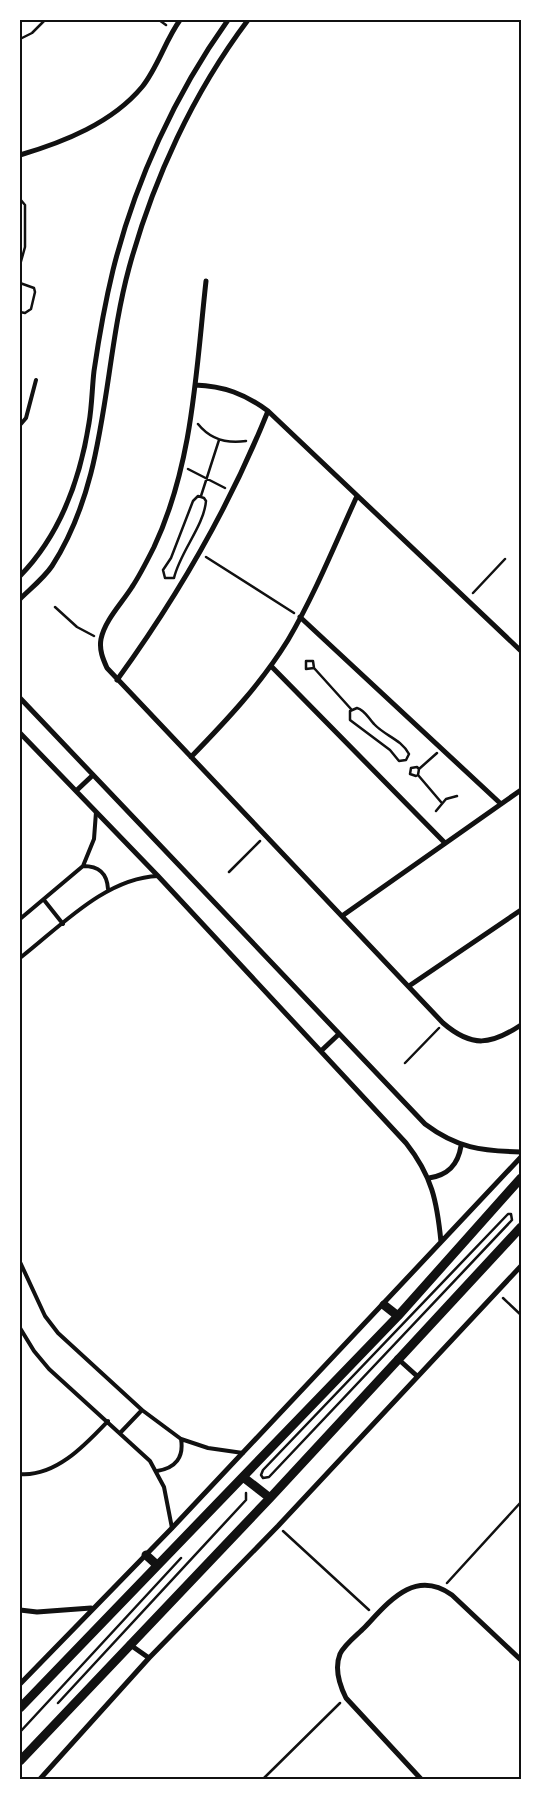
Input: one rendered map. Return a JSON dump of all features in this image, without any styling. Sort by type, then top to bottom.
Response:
[{"type":"street","points":[[20,155],[61,142],[86,130],[116,111],[142,86],[180,20]]},
{"type":"street","points":[[20,576],[35,561],[59,523],[80,470],[89,423],[102,320],[114,269],[144,178],[168,122],[188,83],[228,20]]},
{"type":"street","points":[[20,599],[51,568],[74,526],[89,482],[100,436],[117,320],[129,268],[160,176],[203,90],[248,20]]},
{"type":"street","points":[[206,281],[192,417],[182,466],[171,505],[154,547],[132,587],[107,624],[101,639],[101,654],[107,668],[116,680],[266,835],[443,1023],[465,1039],[482,1042],[499,1039],[521,1025]]},
{"type":"street","points":[[195,385],[215,386],[234,391],[252,400],[268,412],[521,652]]},
{"type":"street","points":[[116,680],[151,632],[201,553],[233,492],[268,412]]},
{"type":"street","points":[[191,757],[232,715],[271,666],[300,617],[357,496]]},
{"type":"street","points":[[300,617],[501,804]]},
{"type":"street","points":[[271,666],[445,844]]},
{"type":"street","points":[[20,698],[425,1124],[442,1137],[460,1146],[489,1151],[521,1152]]},
{"type":"street","points":[[20,734],[158,876],[406,1143],[429,1178],[437,1207],[442,1242]]},
{"type":"street","points":[[76,791],[93,775]]},
{"type":"street","points":[[342,916],[521,790]]},
{"type":"street","points":[[409,986],[521,910]]},
{"type":"street","points":[[321,1051],[339,1034]]},
{"type":"street","points":[[429,1178],[448,1172],[455,1165],[460,1146]]},
{"type":"street","points":[[20,1684],[91,1608],[172,1528],[384,1305],[521,1157]]},
{"type":"street","points":[[20,1708],[398,1316],[521,1178]]},
{"type":"street","points":[[20,1761],[129,1644],[270,1498],[397,1358],[521,1227]]},
{"type":"street","points":[[40,1779],[149,1658],[278,1526],[521,1266]]},
{"type":"street","points":[[384,1305],[398,1316]]},
{"type":"street","points":[[397,1358],[417,1376]]},
{"type":"street","points":[[243,1477],[270,1498]]},
{"type":"street","points":[[146,1555],[157,1565]]},
{"type":"street","points":[[422,1779],[346,1698],[338,1676],[341,1652],[406,1588],[425,1584],[443,1588],[521,1660]]},
{"type":"street","points":[[20,1610],[37,1612],[91,1608]]},
{"type":"street","points":[[129,1644],[149,1658]]},
{"type":"lane","points":[[20,425],[26,418],[36,380]]},
{"type":"lane","points":[[20,919],[83,866],[94,839],[96,812]]},
{"type":"lane","points":[[83,866],[99,869],[105,874],[108,889]]},
{"type":"lane","points":[[20,958],[108,889],[132,879],[158,876]]},
{"type":"lane","points":[[44,900],[63,924]]},
{"type":"lane","points":[[20,1262],[45,1316],[58,1333],[142,1410],[181,1439],[208,1448],[243,1453]]},
{"type":"lane","points":[[20,1328],[34,1351],[50,1369],[121,1432],[157,1471],[164,1487],[172,1528]]},
{"type":"lane","points":[[121,1432],[142,1410]]},
{"type":"lane","points":[[20,1474],[47,1469],[66,1459],[83,1447],[108,1421]]},
{"type":"lane","points":[[157,1471],[175,1465],[183,1448],[181,1439]]},
{"type":"path","points":[[20,39],[32,33],[45,20]]},
{"type":"path","points":[[20,199],[25,205],[24,247],[20,265]]},
{"type":"path","points":[[20,283],[34,288],[35,292],[32,309],[25,313],[20,312]]},
{"type":"path","points":[[192,417],[204,432],[219,440],[237,443],[257,440]]},
{"type":"path","points":[[201,496],[206,501],[200,519],[179,561],[174,578],[165,578],[163,570],[171,558],[193,501],[198,496],[201,496],[219,440]]},
{"type":"path","points":[[182,466],[233,492]]},
{"type":"path","points":[[201,553],[300,617]]},
{"type":"path","points":[[466,599],[505,559]]},
{"type":"path","points":[[55,607],[77,628],[101,639]]},
{"type":"path","points":[[314,668],[306,669],[306,661],[313,661],[314,668],[352,710]]},
{"type":"path","points":[[362,709],[376,727],[401,743],[409,754],[406,760],[398,761],[390,750],[352,722],[349,716],[352,710],[362,709]]},
{"type":"path","points":[[418,775],[419,769],[442,748]]},
{"type":"path","points":[[406,760],[411,768],[410,774],[418,775],[441,802]]},
{"type":"path","points":[[411,768],[417,767],[419,769]]},
{"type":"path","points":[[436,812],[441,802],[457,796]]},
{"type":"path","points":[[229,872],[266,835]]},
{"type":"path","points":[[405,1064],[443,1023]]},
{"type":"path","points":[[511,1214],[512,1220],[266,1479],[261,1475],[264,1470],[506,1215],[511,1214]]},
{"type":"path","points":[[496,1292],[521,1315]]},
{"type":"path","points":[[52,1710],[246,1500],[247,1494],[241,1492]]},
{"type":"path","points":[[443,1588],[521,1502]]},
{"type":"path","points":[[278,1526],[376,1616]]},
{"type":"path","points":[[20,1732],[182,1557]]},
{"type":"path","points":[[263,1779],[346,1698]]}]
